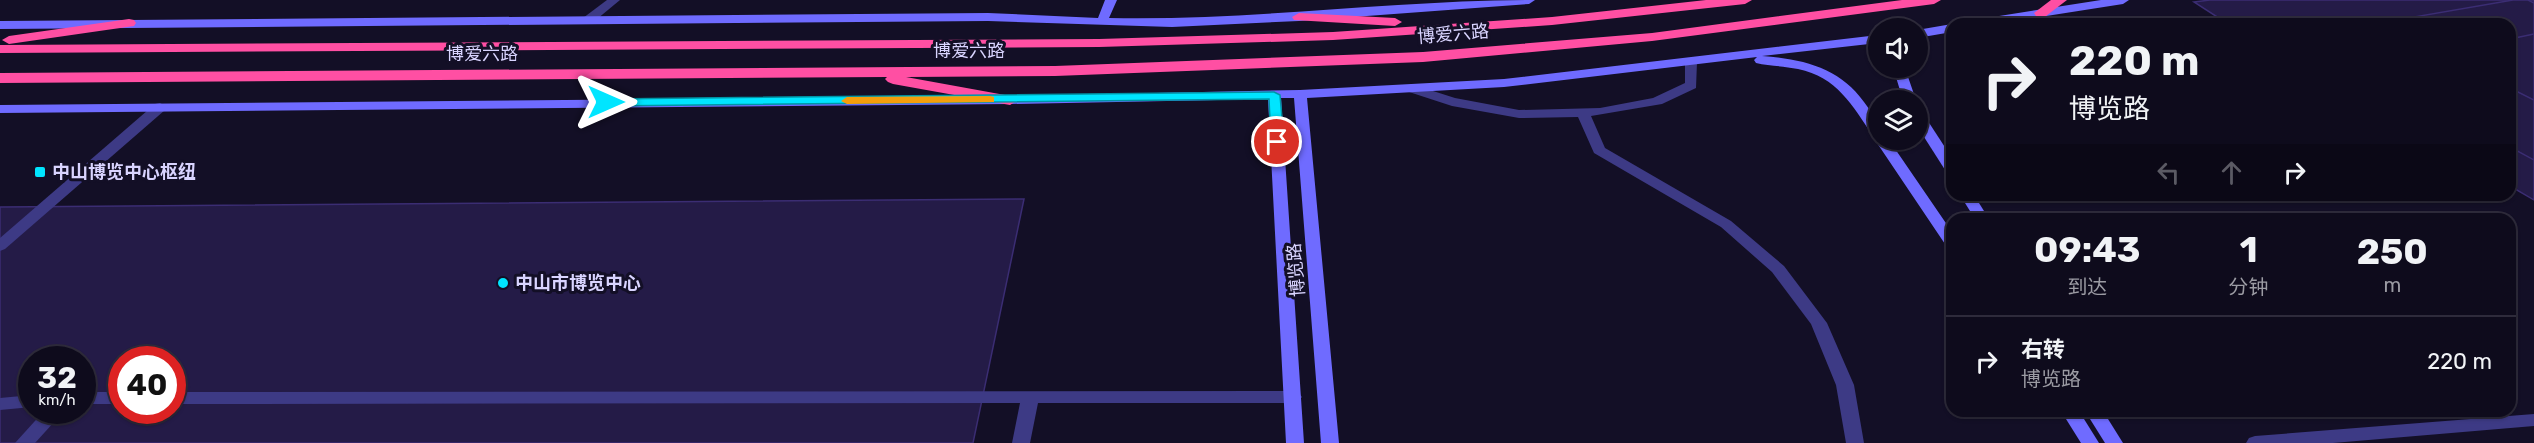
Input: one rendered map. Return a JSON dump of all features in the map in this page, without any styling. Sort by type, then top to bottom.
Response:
[{"type":"highway","name":"博爱六路","points":[[0,49],[1099,43],[1333,36],[1552,21],[1745,0]]},
{"type":"highway","name":"博爱六路","points":[[0,78],[1055,71],[1423,57],[1652,37],[1934,0]]},
{"type":"highway","points":[[2041,13],[2060,0]]},
{"type":"highway","points":[[1299,16],[1474,26]]},
{"type":"highway","points":[[0,41],[129,23]]},
{"type":"highway","points":[[847,71],[1010,100]]},
{"type":"street","points":[[587,21],[614,0]]},
{"type":"street","points":[[1102,22],[1111,0]]},
{"type":"street","name":"博爱六路","points":[[0,25],[988,17],[1102,22],[1172,22],[1299,16],[1529,0]]},
{"type":"street","points":[[2011,18],[2122,0]]},
{"type":"street","points":[[1928,32],[1946,29]]},
{"type":"street","points":[[1928,40],[1946,30]]},
{"type":"street","points":[[0,109],[1010,100],[1274,95],[1504,83],[1868,40]]},
{"type":"street","points":[[1724,58],[1773,61],[1806,68],[1836,79],[1855,98],[1868,118]]},
{"type":"street","points":[[1411,88],[1452,102],[1519,114],[1600,112],[1657,101],[1691,85],[1690,62]]},
{"type":"street","name":"博览路","points":[[1300,94],[1330,443]]},
{"type":"street","name":"博览路","points":[[1274,95],[1295,443]]},
{"type":"street","points":[[0,246],[160,106]]},
{"type":"street","points":[[1583,113],[1599,150],[1726,224],[1778,269],[1819,323],[1845,385],[1855,443]]},
{"type":"street","points":[[1928,133],[1946,161]]},
{"type":"street","points":[[1889,150],[1946,235]]},
{"type":"street","points":[[0,228],[21,228]]},
{"type":"street","points":[[1021,443],[1030,397]]},
{"type":"street","points":[[186,398],[1293,397]]},
{"type":"street","points":[[0,404],[18,402]]},
{"type":"street","points":[[2074,417],[2090,443]]},
{"type":"street","points":[[2098,417],[2115,443]]},
{"type":"street","points":[[2255,443],[2534,420]]},
{"type":"street","points":[[24,443],[42,424]]},
{"type":"building","points":[[2210,0],[2534,0],[2534,200],[2516,190],[2516,18],[2219,18],[2194,2]]},
{"type":"building","points":[[2513,0],[2528,0],[2534,3],[2534,34],[2516,38],[2516,18],[2414,17]]},
{"type":"building","points":[[2516,91],[2534,100],[2534,160],[2516,150]]},
{"type":"building","name":"中山市博览中心","points":[[1024,199],[973,443],[0,443],[0,207]]},
{"type":"slow traffic","points":[[847,101],[990,100]]},
{"type":"place","name":"中山博览中心枢纽","points":[[40,172]]},
{"type":"place","name":"中山市博览中心","points":[[503,283]]},
{"type":"route","points":[[606,102],[1010,100],[1274,95],[1277,142]]}]
